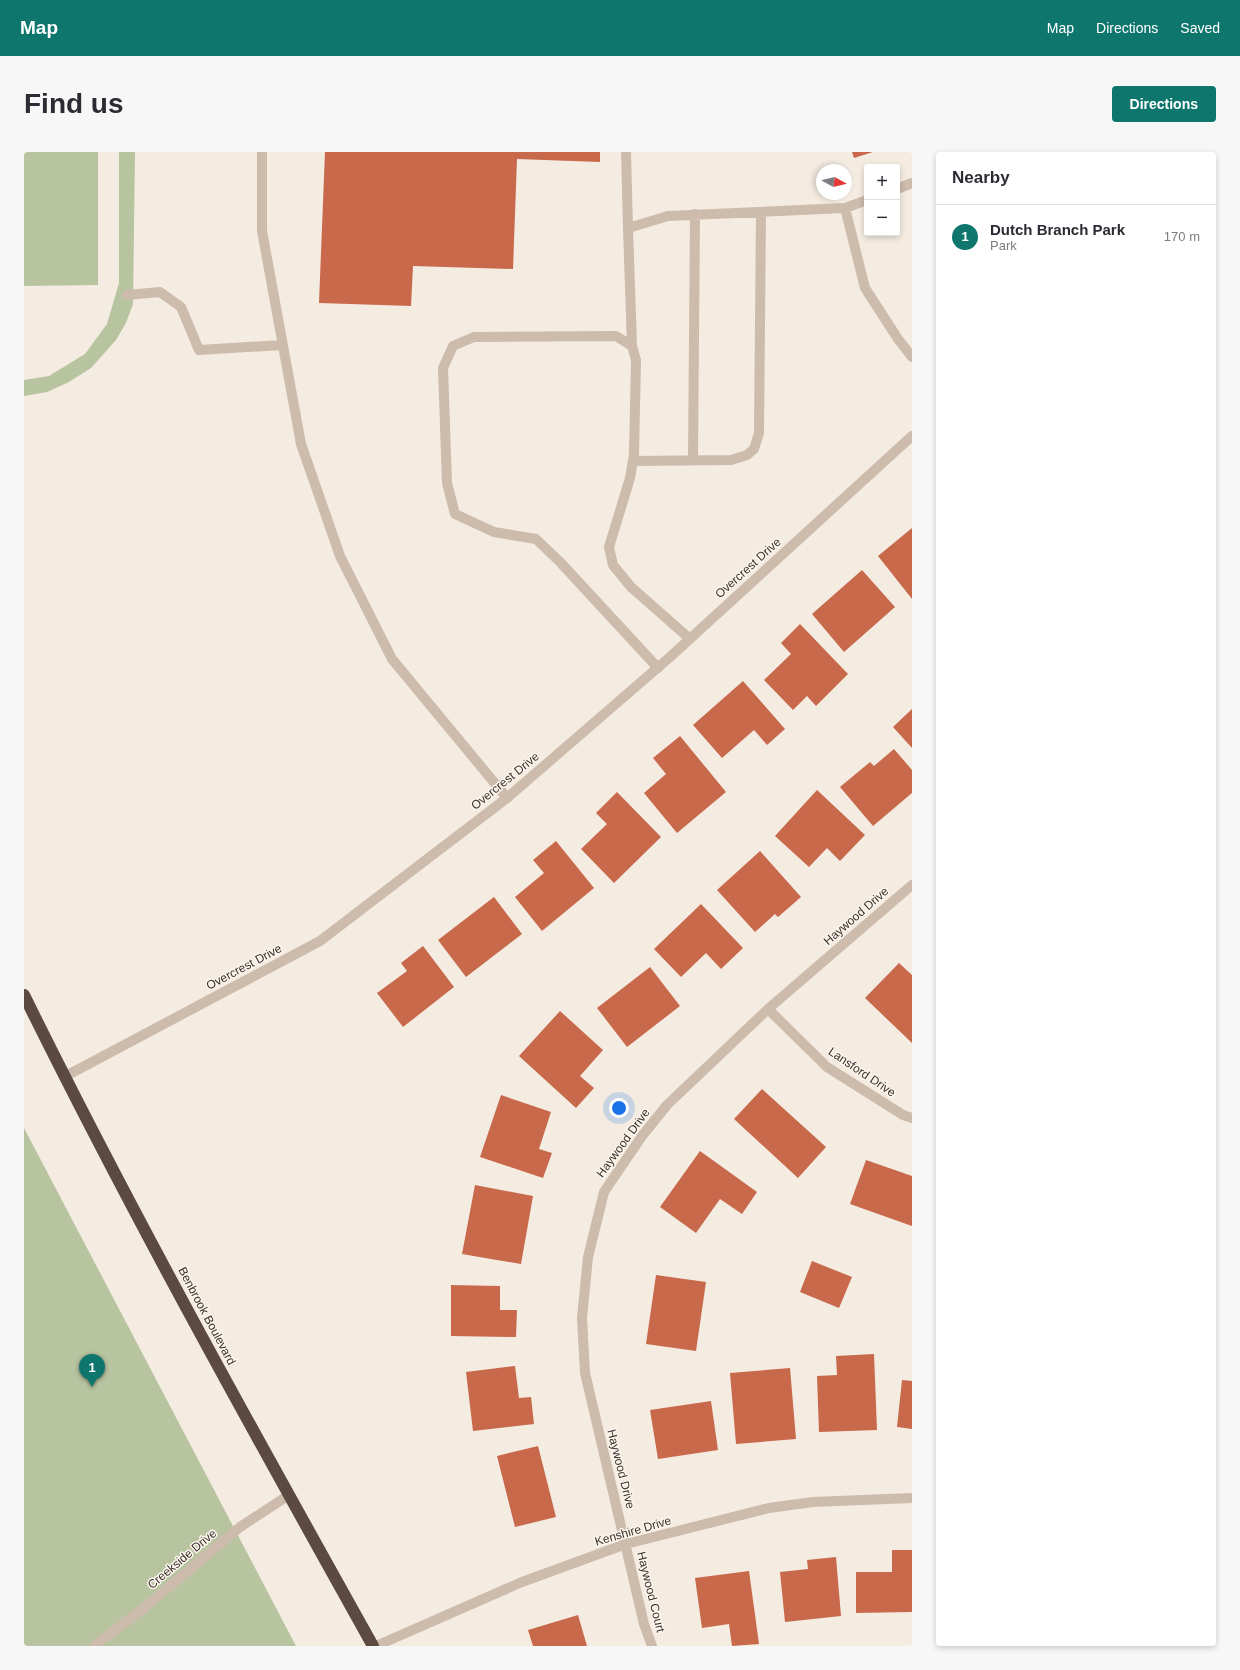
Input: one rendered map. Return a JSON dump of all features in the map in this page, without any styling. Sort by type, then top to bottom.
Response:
[{"type":"highway","name":"Benbrook Boulevard","points":[[24,995],[64,1077],[241,1410],[375,1646]]},
{"type":"street","points":[[262,152],[262,231],[301,444],[340,556],[392,659],[507,798]]},
{"type":"street","points":[[626,152],[632,346],[636,360],[633,461],[630,478],[609,547],[613,565],[631,587],[690,639]]},
{"type":"street","points":[[900,187],[912,183]]},
{"type":"street","points":[[628,228],[668,216],[845,208],[864,201]]},
{"type":"street","points":[[845,208],[865,288],[898,339],[912,357]]},
{"type":"street","points":[[633,461],[731,460],[747,455],[754,449],[759,434],[761,212]]},
{"type":"street","points":[[693,460],[695,214]]},
{"type":"street","points":[[127,294],[160,292],[181,306],[199,350],[283,345]]},
{"type":"street","points":[[632,346],[616,336],[474,337],[453,346],[443,368],[448,482],[456,514],[494,532],[536,538],[658,668]]},
{"type":"street","name":"Overcrest Drive","points":[[64,1077],[320,941],[507,798],[658,668],[912,436]]},
{"type":"street","name":"Haywood Drive","points":[[626,1544],[585,1373],[582,1318],[588,1257],[604,1192],[642,1136],[667,1105],[768,1009],[912,885]]},
{"type":"street","name":"Lansford Drive","points":[[768,1009],[827,1067],[903,1114],[912,1118]]},
{"type":"street","name":"Creekside Drive","points":[[94,1646],[144,1608],[240,1527],[289,1495]]},
{"type":"street","name":"Kenshire Drive","points":[[375,1646],[522,1582],[626,1544],[769,1508],[813,1502],[912,1498]]},
{"type":"street","name":"Haywood Court","points":[[626,1544],[644,1624],[652,1646]]},
{"type":"green space","points":[[24,152],[98,152],[98,285],[24,286]]},
{"type":"green space","points":[[119,152],[135,152],[133,304],[126,323],[116,340],[91,368],[69,382],[47,392],[24,396],[24,380],[49,376],[85,354],[107,324],[119,283]]},
{"type":"green space","points":[[24,1128],[296,1646],[24,1646]]},
{"type":"building","points":[[325,152],[600,152],[600,162],[517,159],[513,269],[413,266],[411,306],[319,303]]},
{"type":"building","points":[[852,152],[873,152],[854,158]]},
{"type":"building","points":[[912,528],[912,599],[878,556]]},
{"type":"building","points":[[862,570],[895,607],[844,652],[812,614]]},
{"type":"building","points":[[800,624],[848,674],[816,706],[807,696],[793,710],[764,680],[791,654],[781,643]]},
{"type":"building","points":[[743,681],[785,729],[767,745],[754,730],[722,758],[693,725]]},
{"type":"building","points":[[912,709],[912,748],[893,727]]},
{"type":"building","points":[[680,736],[726,792],[677,833],[644,793],[666,774],[653,758]]},
{"type":"building","points":[[894,749],[912,770],[912,793],[873,826],[840,787],[870,762],[874,766]]},
{"type":"building","points":[[817,790],[865,835],[840,861],[827,848],[809,867],[775,836]]},
{"type":"building","points":[[617,792],[661,837],[614,883],[581,849],[607,824],[596,813]]},
{"type":"building","points":[[556,841],[594,888],[542,931],[515,897],[544,873],[533,860]]},
{"type":"building","points":[[760,851],[801,897],[778,917],[775,914],[755,932],[717,890]]},
{"type":"building","points":[[494,897],[522,934],[466,977],[438,940]]},
{"type":"building","points":[[701,904],[743,948],[721,969],[706,953],[681,977],[654,949]]},
{"type":"building","points":[[423,946],[454,987],[403,1027],[377,993],[407,971],[401,963]]},
{"type":"building","points":[[899,963],[912,975],[912,1043],[865,998]]},
{"type":"building","points":[[650,967],[680,1006],[627,1047],[597,1008]]},
{"type":"building","points":[[560,1011],[603,1050],[580,1076],[594,1088],[576,1108],[519,1056]]},
{"type":"building","points":[[762,1089],[826,1147],[798,1178],[734,1119]]},
{"type":"building","points":[[501,1095],[551,1112],[539,1149],[552,1153],[543,1178],[480,1157]]},
{"type":"building","points":[[700,1151],[757,1192],[742,1214],[720,1199],[696,1233],[660,1207]]},
{"type":"building","points":[[866,1160],[912,1176],[912,1226],[850,1204]]},
{"type":"building","points":[[475,1185],[533,1196],[521,1264],[462,1254]]},
{"type":"building","points":[[812,1261],[852,1277],[839,1308],[800,1292]]},
{"type":"building","points":[[656,1275],[706,1282],[696,1351],[646,1344]]},
{"type":"building","points":[[451,1285],[500,1286],[500,1310],[517,1310],[516,1337],[451,1336]]},
{"type":"building","points":[[874,1354],[877,1430],[819,1432],[817,1376],[837,1375],[836,1356]]},
{"type":"building","points":[[515,1366],[519,1398],[531,1397],[534,1424],[473,1431],[466,1372]]},
{"type":"building","points":[[790,1368],[796,1439],[736,1444],[730,1373]]},
{"type":"building","points":[[902,1380],[912,1381],[912,1429],[897,1427]]},
{"type":"building","points":[[711,1401],[718,1450],[658,1459],[650,1410]]},
{"type":"building","points":[[538,1446],[556,1517],[515,1527],[497,1456]]},
{"type":"building","points":[[892,1550],[912,1550],[912,1612],[856,1613],[856,1572],[892,1572]]},
{"type":"building","points":[[836,1557],[841,1616],[785,1622],[780,1572],[808,1569],[807,1560]]},
{"type":"building","points":[[749,1571],[759,1644],[732,1646],[729,1624],[702,1628],[695,1578]]},
{"type":"building","points":[[578,1615],[587,1646],[533,1646],[528,1630]]},
{"type":"place","name":"Dutch Branch Park","points":[[92,1387]]}]
